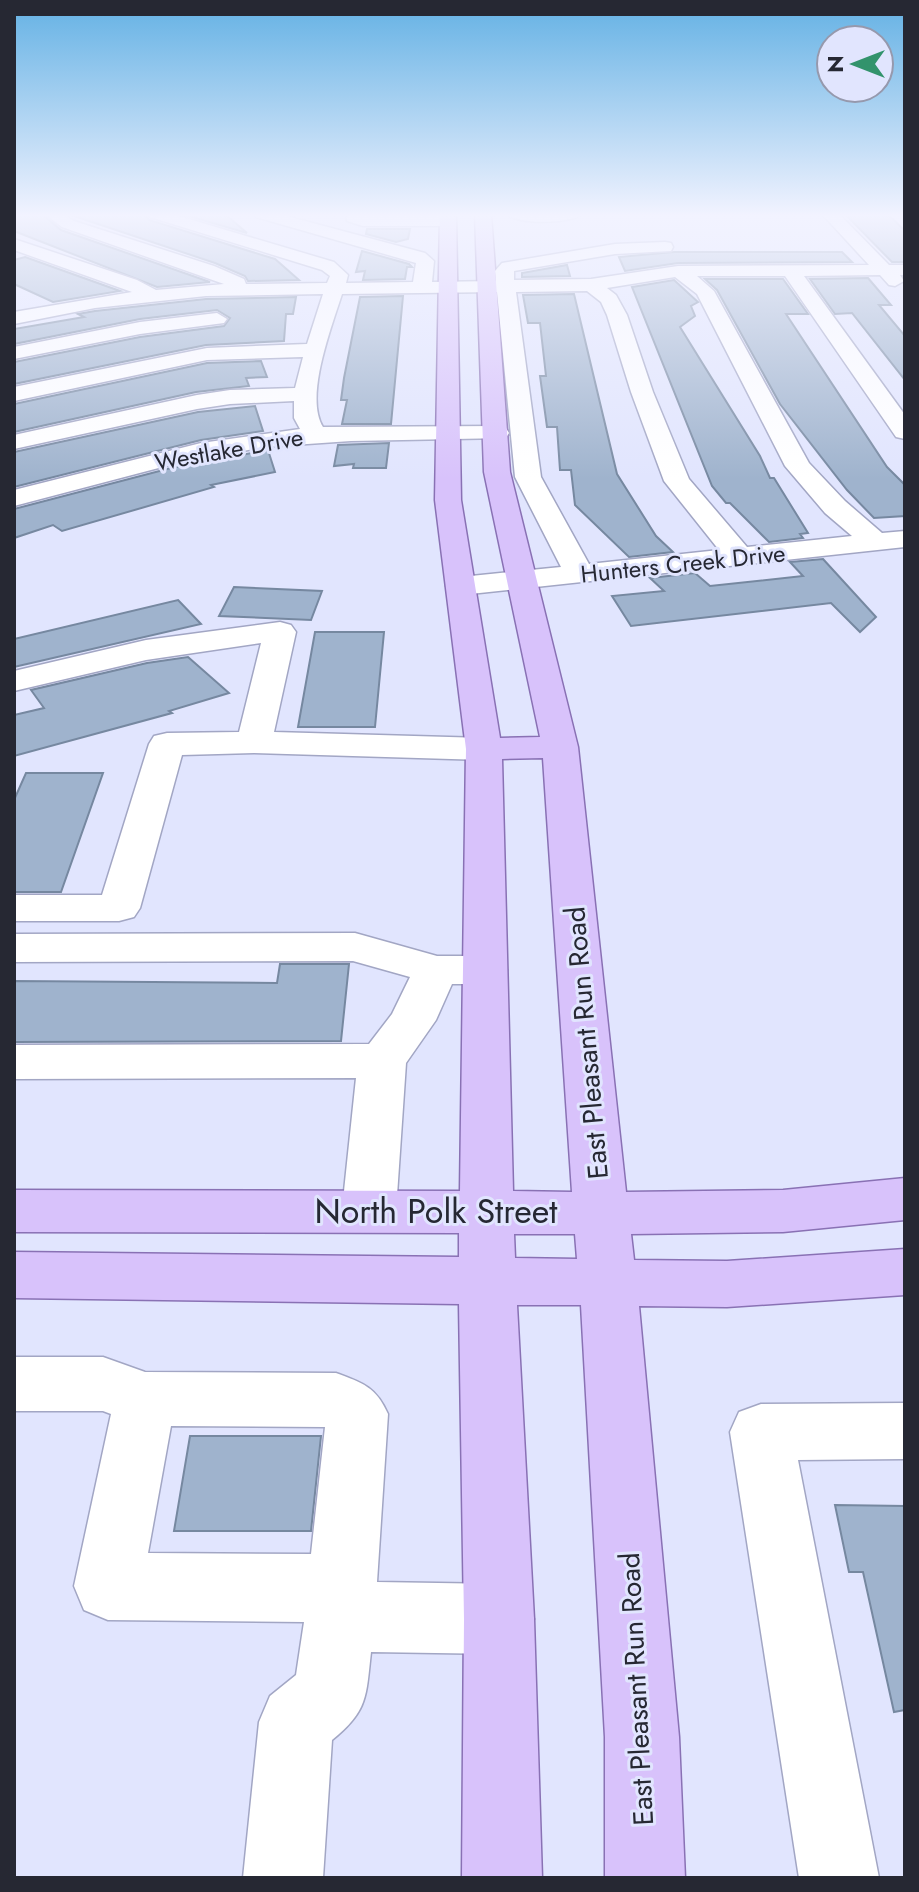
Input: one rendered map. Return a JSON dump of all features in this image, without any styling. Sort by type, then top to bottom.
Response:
[{"type":"main road","points":[[448,302],[448,500],[484,749],[487,1281],[499,1619],[502,1878]]},
{"type":"main road","name":"East Pleasant Run Road","points":[[497,302],[497,472],[560,747],[585,1053],[608,1282],[642,1737],[645,1878]]},
{"type":"main road","points":[[484,749],[560,747]]},
{"type":"main road","name":"North Polk Street","points":[[14,1211],[783,1211],[905,1199]]},
{"type":"main road","points":[[14,1275],[727,1284],[905,1272]]},
{"type":"street","points":[[40,302],[58,309]]},
{"type":"street","points":[[14,318],[106,302]]},
{"type":"street","points":[[315,434],[305,416],[306,394],[331,302]]},
{"type":"street","points":[[499,302],[528,477],[580,575]]},
{"type":"street","points":[[611,302],[677,481],[741,558]]},
{"type":"street","points":[[711,302],[798,466],[835,507],[875,542]]},
{"type":"street","points":[[813,302],[905,432]]},
{"type":"street","points":[[297,316],[327,315]]},
{"type":"street","points":[[14,353],[140,328],[240,318]]},
{"type":"street","points":[[14,394],[207,354],[316,350]]},
{"type":"street","points":[[14,442],[208,400],[306,394]]},
{"type":"street","name":"Westlake Drive","points":[[14,498],[231,445],[315,434],[497,433]]},
{"type":"street","name":"Hunters Creek Drive","points":[[461,586],[905,539]]},
{"type":"street","points":[[14,681],[214,637],[280,632],[254,742]]},
{"type":"street","points":[[14,908],[119,908],[167,744],[254,742],[484,749]]},
{"type":"street","points":[[14,948],[355,947],[436,970],[485,970]]},
{"type":"street","points":[[369,1210],[382,1061],[413,1020],[436,970]]},
{"type":"street","points":[[17,1070],[382,1061]]},
{"type":"street","points":[[14,1384],[103,1384],[145,1399],[336,1400],[357,1414],[330,1695],[296,1722],[283,1878]]},
{"type":"street","points":[[145,1399],[108,1586],[341,1602],[499,1619]]},
{"type":"street","points":[[839,1878],[761,1432],[905,1431]]},
{"type":"building","points":[[176,302],[295,302],[293,314],[286,314],[284,341],[206,345],[14,384],[14,362],[140,337],[224,326],[230,318],[217,310],[140,319],[14,344],[14,329],[84,317],[78,314]]},
{"type":"building","points":[[359,302],[402,302],[391,424],[342,424],[347,400],[341,400]]},
{"type":"building","points":[[524,302],[576,302],[617,474],[656,536],[673,552],[629,557],[575,505],[571,470],[560,470],[557,427],[547,427],[540,376],[546,376],[540,323],[528,323]]},
{"type":"building","points":[[638,302],[697,302],[691,306],[695,316],[680,327],[760,456],[770,478],[774,478],[808,533],[800,534],[803,538],[769,542],[712,486]]},
{"type":"building","points":[[724,302],[800,302],[808,314],[786,314],[887,467],[905,485],[905,516],[874,518],[847,490],[780,404]]},
{"type":"building","points":[[827,302],[889,302],[891,305],[879,305],[905,336],[905,380],[852,313],[835,314]]},
{"type":"building","points":[[261,361],[267,377],[246,378],[249,386],[196,392],[14,432],[14,404],[207,363]]},
{"type":"building","points":[[255,406],[263,431],[201,440],[14,487],[14,452],[198,412]]},
{"type":"building","points":[[389,443],[386,468],[353,468],[354,464],[334,466],[338,445]]},
{"type":"building","points":[[268,450],[275,472],[211,485],[214,487],[62,531],[53,525],[14,538],[14,509],[171,468]]},
{"type":"building","points":[[823,559],[876,617],[860,632],[831,603],[631,626],[612,596],[664,591],[650,578],[695,573],[710,586],[803,576],[790,562]]},
{"type":"building","points":[[234,587],[322,591],[311,620],[219,616]]},
{"type":"building","points":[[178,600],[201,624],[14,667],[14,639]]},
{"type":"building","points":[[315,632],[384,632],[375,727],[298,727]]},
{"type":"building","points":[[188,657],[229,693],[169,711],[172,713],[14,756],[14,715],[44,708],[31,690],[147,663]]},
{"type":"building","points":[[26,773],[103,773],[61,892],[14,892],[14,800]]},
{"type":"building","points":[[280,964],[349,964],[341,1041],[14,1042],[14,981],[277,983]]},
{"type":"building","points":[[190,1436],[321,1436],[311,1531],[174,1531]]},
{"type":"building","points":[[835,1505],[905,1506],[905,1710],[894,1712],[863,1572],[849,1572]]}]
